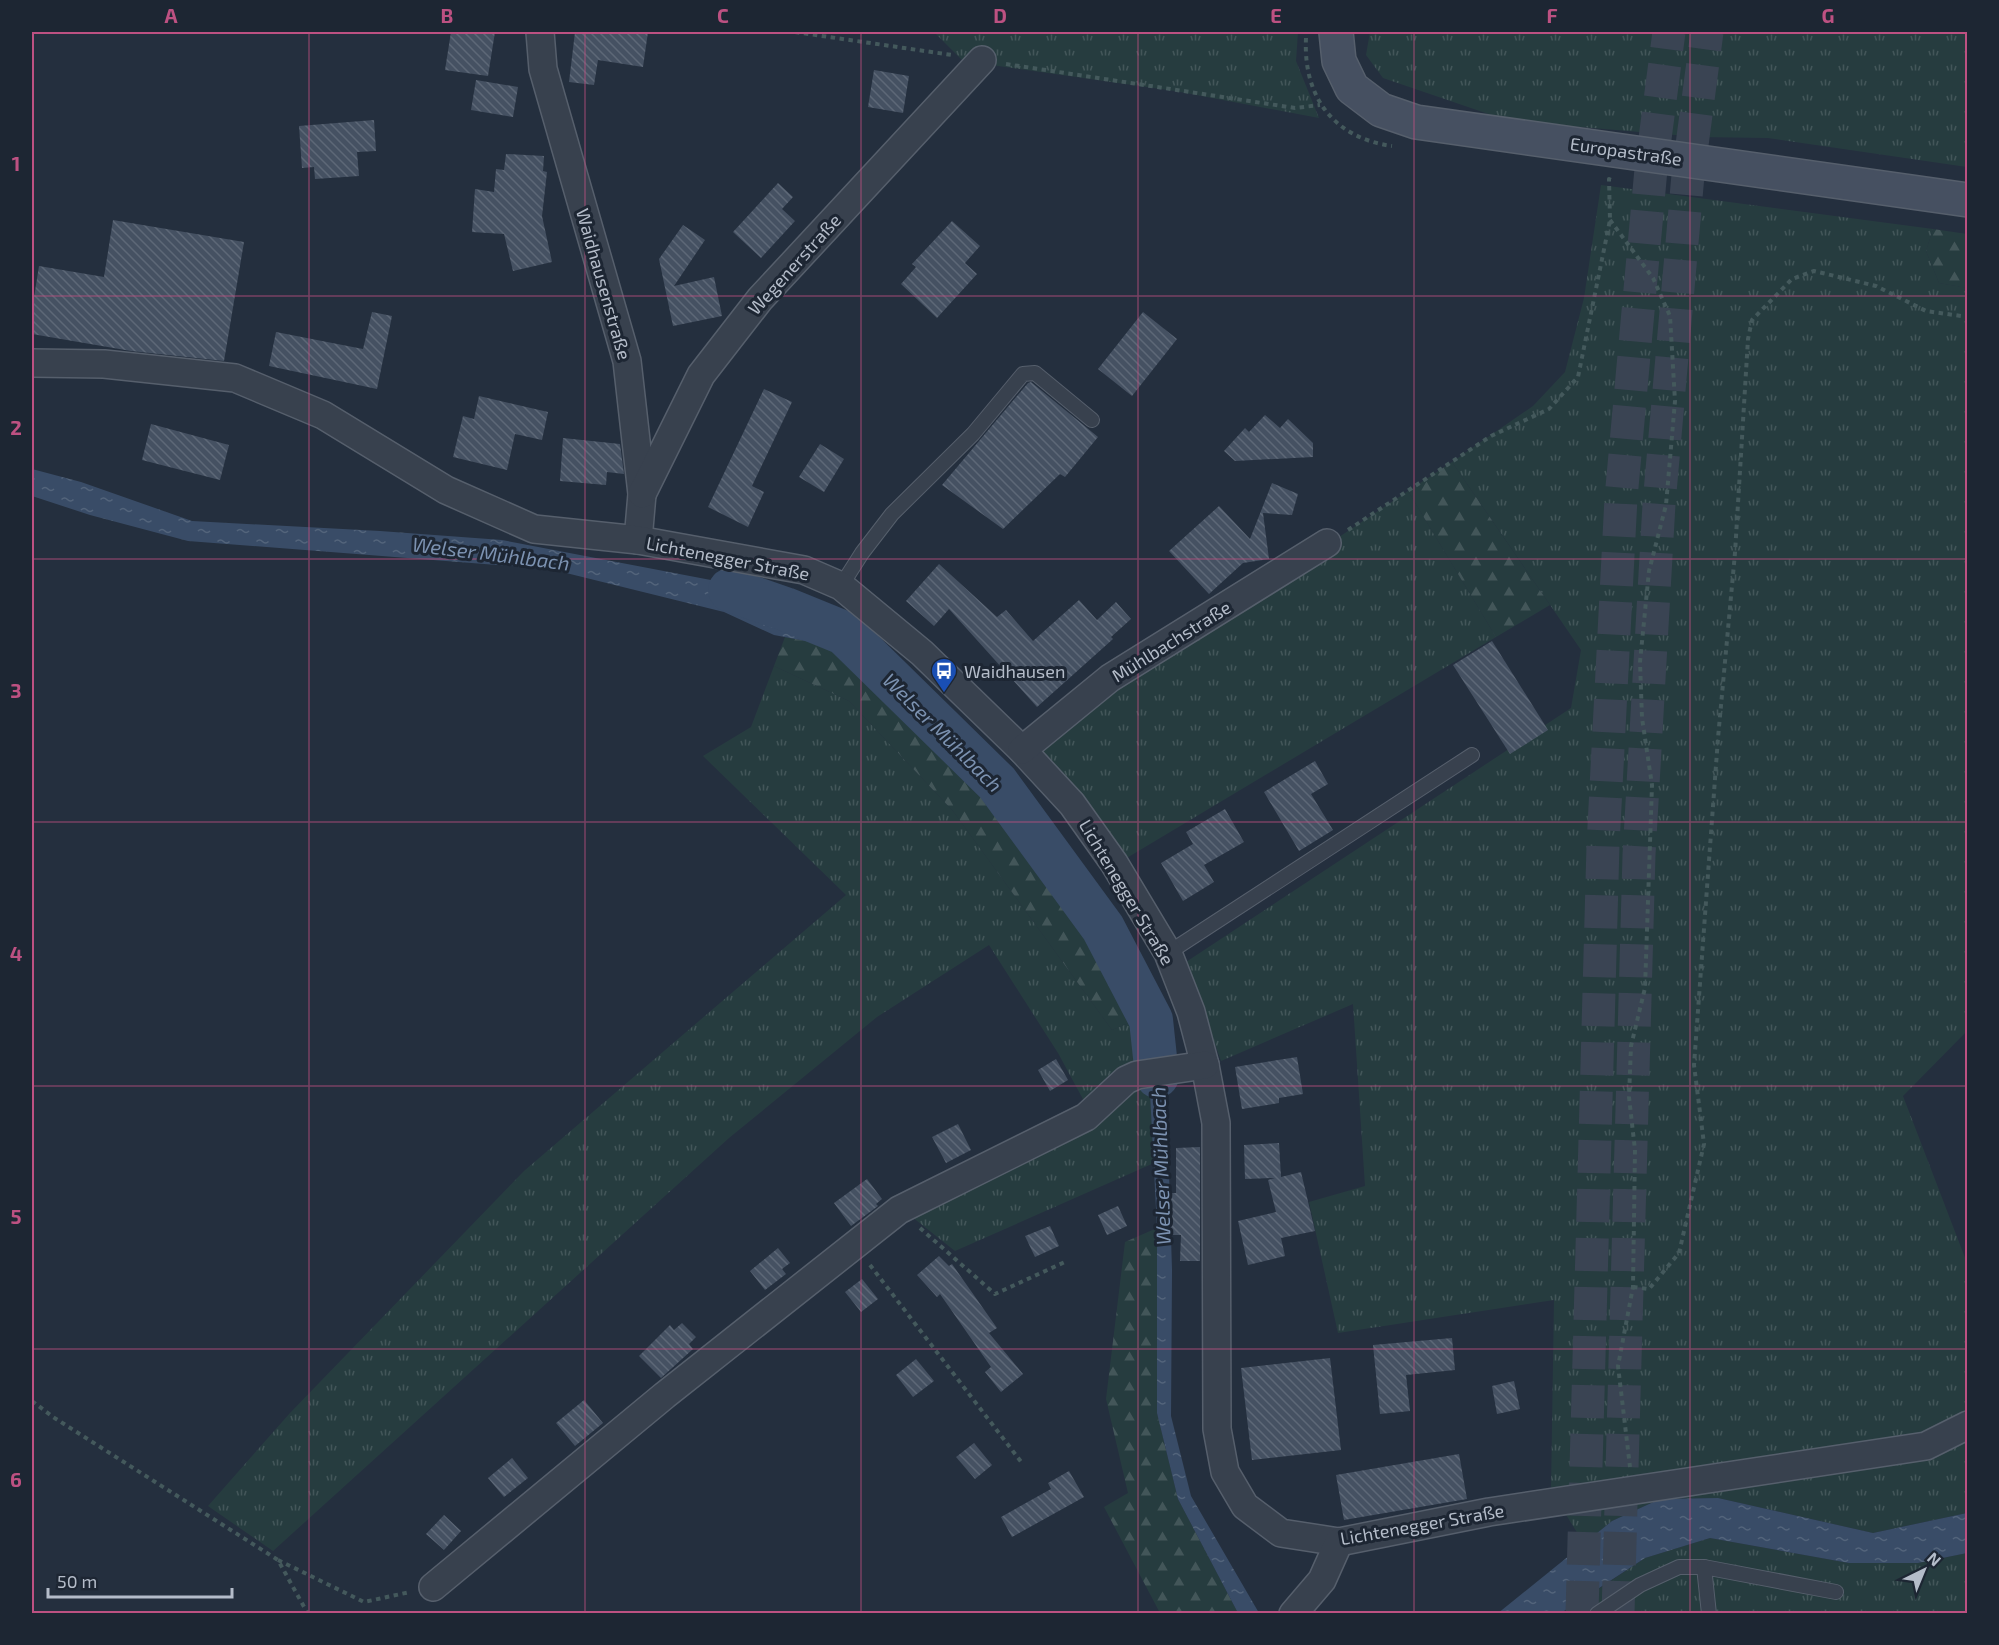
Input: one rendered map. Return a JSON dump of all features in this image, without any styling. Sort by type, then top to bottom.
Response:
[{"type":"street","name":"Waidhausenstraße","points":[[540,32],[543,69],[627,362],[642,494],[638,540]]},
{"type":"street","name":"Europastraße","points":[[1336,32],[1339,61],[1352,88],[1381,110],[1416,122],[1968,200]]},
{"type":"street","name":"Wegenerstraße","points":[[642,494],[701,375],[753,307],[982,60]]},
{"type":"street","name":"Lichtenegger Straße","points":[[32,363],[104,363],[235,378],[323,415],[446,490],[534,528],[638,540],[804,570],[841,586],[922,653],[1022,750],[1072,804],[1114,863],[1168,953],[1191,1012],[1205,1065],[1216,1123],[1217,1429],[1225,1472],[1245,1506],[1281,1533],[1339,1542],[1489,1512],[1926,1446],[1968,1425]]},
{"type":"street","name":"Mühlbachstraße","points":[[1022,750],[1110,678],[1327,543]]},
{"type":"street","points":[[433,1587],[664,1395],[899,1210],[1086,1117],[1126,1080],[1137,1074],[1205,1065]]},
{"type":"street","points":[[1301,1605],[1322,1580],[1339,1542]]},
{"type":"lane","points":[[841,586],[862,553],[892,514],[973,434],[1023,374],[1035,373],[1092,420]]},
{"type":"lane","points":[[1168,953],[1472,755]]},
{"type":"lane","points":[[1597,1614],[1640,1585],[1679,1567],[1704,1567],[1836,1592]]},
{"type":"lane","points":[[1704,1567],[1709,1614]]},
{"type":"path","points":[[795,32],[1295,108],[1320,105]]},
{"type":"path","points":[[1327,543],[1491,436],[1549,409],[1578,377],[1610,219],[1609,179],[1620,181]]},
{"type":"path","points":[[1610,219],[1653,278],[1670,316],[1675,400],[1666,505],[1649,571],[1640,662],[1642,718],[1652,785],[1645,988],[1631,1046],[1629,1097],[1635,1150],[1633,1287],[1618,1366],[1634,1489]]},
{"type":"path","points":[[1633,1287],[1649,1289],[1679,1253],[1704,1144],[1694,1065],[1718,738],[1735,553],[1748,339],[1752,320],[1792,279],[1814,271],[1876,286],[1926,311],[1968,317]]},
{"type":"path","points":[[899,1210],[995,1294],[1067,1261]]},
{"type":"path","points":[[855,1245],[1022,1463]]},
{"type":"path","points":[[32,1401],[278,1560],[364,1602],[433,1587]]},
{"type":"path","points":[[278,1560],[308,1614]]},
{"type":"green space","points":[[934,32],[1298,32],[1296,61],[1319,118],[1175,91],[963,61]]},
{"type":"green space","points":[[1370,32],[1967,32],[1967,167],[1768,138],[1699,137],[1509,121],[1383,78],[1366,55]]},
{"type":"green space","points":[[1601,185],[1933,229],[1926,251],[1939,283],[1968,288],[1968,1030],[1903,1096],[1967,1263],[1967,1513],[1873,1533],[1718,1498],[1660,1499],[1612,1521],[1584,1544],[1551,1490],[1554,1300],[1338,1333],[1309,1202],[1365,1186],[1353,1004],[1221,1061],[1186,962],[1571,708],[1581,650],[1452,462],[1533,406],[1565,372],[1584,298]]},
{"type":"green space","points":[[1933,229],[1967,234],[1967,288],[1939,283],[1926,251]]},
{"type":"green space","points":[[1452,462],[1550,605],[1496,637],[1408,491]]},
{"type":"green space","points":[[1408,491],[1496,637],[1120,862],[1029,744]]},
{"type":"green space","points":[[785,637],[832,646],[987,788],[1092,928],[1141,1018],[1112,1030],[953,811],[849,701],[774,666]]},
{"type":"green space","points":[[774,666],[849,701],[953,811],[1112,1030],[1141,1018],[1149,1073],[1154,1163],[955,1251],[902,1209],[1091,1114],[1058,1053],[989,945],[877,1017],[729,1138],[273,1551],[208,1506],[290,1413],[524,1171],[846,895],[703,756],[751,727]]},
{"type":"green space","points":[[1157,1228],[1157,1413],[1178,1499],[1238,1613],[1160,1613],[1104,1507],[1128,1493],[1106,1399],[1125,1242]]},
{"type":"green space","points":[[1710,1538],[1849,1563],[1918,1563],[1967,1553],[1967,1613],[1561,1614],[1645,1558]]},
{"type":"water","points":[[32,469],[81,482],[192,521],[502,540],[716,581],[844,633],[997,783],[1103,928],[1151,1020],[1166,1078],[1172,1270],[1171,1416],[1191,1496],[1259,1613],[1238,1613],[1178,1499],[1157,1413],[1157,1228],[1149,1073],[1141,1018],[1092,928],[987,788],[832,646],[774,635],[724,612],[550,569],[188,541],[90,515],[32,496]]},
{"type":"water","points":[[1718,1498],[1873,1533],[1967,1513],[1967,1553],[1918,1563],[1849,1563],[1710,1538],[1645,1558],[1561,1613],[1497,1614],[1612,1521],[1660,1499]]},
{"type":"building","points":[[451,32],[495,32],[488,76],[445,70]]},
{"type":"building","points":[[575,32],[648,32],[643,67],[598,60],[594,85],[569,82]]},
{"type":"building","points":[[874,70],[909,76],[903,113],[868,107]]},
{"type":"building","points":[[476,80],[518,87],[513,117],[471,110]]},
{"type":"building","points":[[374,120],[376,151],[357,152],[359,176],[315,179],[314,167],[302,168],[299,126]]},
{"type":"building","points":[[506,154],[544,156],[543,171],[547,172],[542,216],[552,262],[513,271],[504,234],[472,232],[475,189],[494,192],[496,169],[504,170]]},
{"type":"building","points":[[778,183],[793,197],[782,209],[795,221],[761,258],[733,232]]},
{"type":"building","points":[[113,220],[244,242],[224,361],[131,351],[32,334],[32,310],[39,266],[104,277]]},
{"type":"building","points":[[952,221],[980,246],[965,263],[977,274],[937,318],[901,284],[916,267],[912,264]]},
{"type":"building","points":[[683,225],[705,240],[674,286],[714,277],[722,316],[673,326],[659,259]]},
{"type":"building","points":[[372,312],[392,316],[377,389],[269,366],[276,332],[363,349]]},
{"type":"building","points":[[1143,312],[1177,339],[1132,396],[1098,369]]},
{"type":"building","points":[[1031,382],[1098,437],[1065,477],[1060,474],[1003,529],[942,485]]},
{"type":"building","points":[[764,389],[792,402],[752,486],[764,492],[748,527],[708,507]]},
{"type":"building","points":[[479,396],[548,412],[542,440],[515,434],[507,470],[453,457],[463,416],[474,419]]},
{"type":"building","points":[[1265,415],[1280,428],[1288,419],[1313,443],[1313,457],[1235,461],[1224,451],[1245,428],[1249,432]]},
{"type":"building","points":[[151,424],[229,445],[220,480],[142,460]]},
{"type":"building","points":[[563,438],[620,444],[624,474],[607,472],[606,485],[560,481]]},
{"type":"building","points":[[820,444],[844,459],[824,492],[799,477]]},
{"type":"building","points":[[1272,483],[1298,494],[1292,515],[1263,513],[1269,559],[1243,563],[1209,594],[1169,551],[1219,506],[1250,539]]},
{"type":"building","points":[[939,564],[997,617],[1006,610],[1033,641],[1079,600],[1097,620],[1116,602],[1131,619],[1111,637],[1113,639],[1037,707],[949,609],[934,626],[906,601]]},
{"type":"building","points":[[1492,641],[1548,730],[1510,754],[1453,665]]},
{"type":"building","points":[[1315,761],[1328,784],[1311,794],[1333,830],[1299,851],[1264,792]]},
{"type":"building","points":[[1225,809],[1244,842],[1204,865],[1214,882],[1183,901],[1161,863],[1193,844],[1186,832]]},
{"type":"building","points":[[1297,1057],[1303,1094],[1279,1098],[1279,1103],[1242,1109],[1235,1067]]},
{"type":"building","points":[[1056,1059],[1068,1080],[1050,1091],[1038,1070]]},
{"type":"building","points":[[958,1124],[971,1150],[946,1163],[932,1137]]},
{"type":"building","points":[[1279,1143],[1281,1177],[1301,1172],[1315,1231],[1281,1238],[1285,1256],[1248,1265],[1238,1221],[1276,1212],[1268,1180],[1275,1178],[1245,1179],[1244,1145]]},
{"type":"building","points":[[1200,1147],[1200,1261],[1180,1261],[1181,1235],[1169,1235],[1169,1193],[1176,1193],[1176,1148]]},
{"type":"building","points":[[867,1179],[882,1199],[876,1204],[878,1206],[851,1226],[834,1203]]},
{"type":"building","points":[[1118,1206],[1127,1226],[1107,1235],[1098,1215]]},
{"type":"building","points":[[1050,1226],[1059,1246],[1035,1257],[1025,1236]]},
{"type":"building","points":[[778,1248],[790,1263],[782,1269],[786,1274],[765,1290],[750,1271]]},
{"type":"building","points":[[939,1256],[949,1266],[952,1264],[997,1328],[989,1333],[1023,1374],[1001,1392],[985,1372],[991,1367],[940,1294],[937,1297],[917,1275]]},
{"type":"building","points":[[862,1279],[878,1299],[861,1312],[845,1292]]},
{"type":"building","points":[[682,1323],[696,1337],[689,1344],[693,1349],[661,1378],[639,1356],[670,1325],[674,1330]]},
{"type":"building","points":[[1452,1338],[1455,1370],[1406,1375],[1410,1411],[1380,1414],[1373,1345]]},
{"type":"building","points":[[1330,1358],[1341,1450],[1252,1460],[1241,1368]]},
{"type":"building","points":[[916,1359],[934,1381],[913,1397],[896,1375]]},
{"type":"building","points":[[1514,1381],[1520,1409],[1497,1414],[1492,1386]]},
{"type":"building","points":[[584,1400],[603,1423],[575,1446],[556,1423]]},
{"type":"building","points":[[974,1443],[992,1465],[975,1479],[956,1457]]},
{"type":"building","points":[[1459,1454],[1467,1499],[1344,1520],[1336,1475]]},
{"type":"building","points":[[512,1458],[528,1478],[504,1497],[488,1478]]},
{"type":"building","points":[[1069,1471],[1084,1497],[1012,1537],[1001,1517],[1051,1489],[1048,1483]]},
{"type":"building","points":[[444,1515],[461,1531],[444,1550],[426,1534]]},
{"type":"waterway","name":"Welser Mühlbach","points":[[730,590],[844,633],[997,783],[1103,928],[1151,1020],[1157,1076]]},
{"type":"tunnel","points":[[1582,1614],[1603,845],[1621,498],[1651,169],[1669,32]]},
{"type":"tunnel","points":[[1618,1614],[1639,855],[1659,504],[1688,175],[1707,32]]},
{"type":"place","name":"Waidhausen","points":[[944,694]]}]
